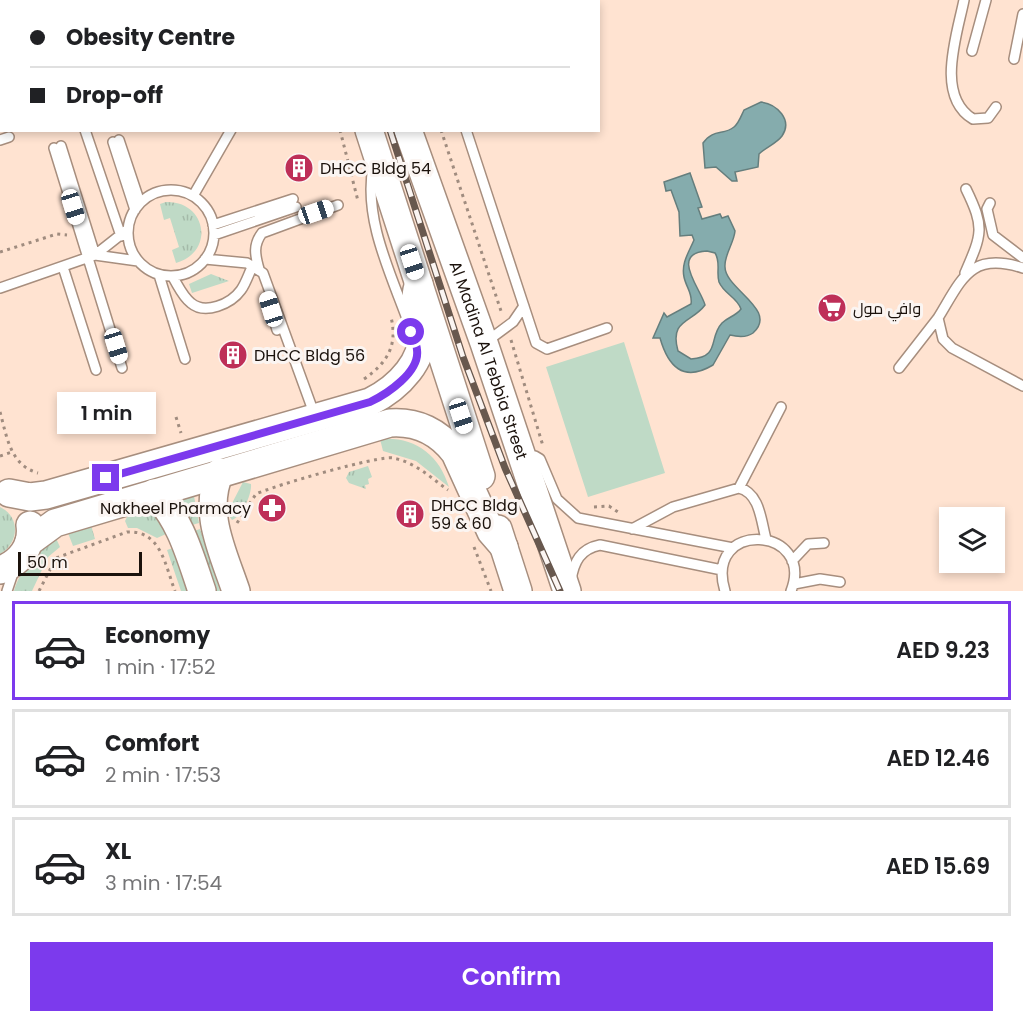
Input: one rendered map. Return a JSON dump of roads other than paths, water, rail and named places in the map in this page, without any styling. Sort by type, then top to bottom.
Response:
[{"type":"street","name":"Al Madina Al Tebbia Street","points":[[409,132],[484,343],[532,452],[567,591]]},
{"type":"street","points":[[373,142],[518,591]]},
{"type":"street","points":[[3,490],[30,497],[46,495],[370,402],[387,394],[408,373],[423,335],[416,295],[419,284]]},
{"type":"street","points":[[15,558],[55,523],[390,423],[415,424],[438,435],[455,453],[491,532],[504,547]]},
{"type":"street","points":[[220,472],[212,495],[213,521],[236,591]]},
{"type":"street","points":[[3,490],[20,502],[28,514],[31,528],[15,558]]},
{"type":"street","points":[[154,493],[178,525],[202,591]]},
{"type":"lane","points":[[964,0],[952,78],[959,108],[973,119],[981,120],[988,118],[996,107]]},
{"type":"lane","points":[[972,51],[986,0]]},
{"type":"lane","points":[[1014,59],[1023,14]]},
{"type":"lane","points":[[86,132],[124,232],[138,261]]},
{"type":"lane","points":[[193,196],[230,132]]},
{"type":"lane","points":[[467,132],[533,338],[541,347],[547,349],[607,328]]},
{"type":"lane","points":[[116,141],[137,206]]},
{"type":"lane","points":[[373,142],[370,184],[373,216],[418,352]]},
{"type":"lane","points":[[92,257],[85,246],[57,147],[92,257],[122,368]]},
{"type":"lane","points":[[899,368],[938,318],[964,274],[980,233],[978,214],[966,189]]},
{"type":"lane","points":[[0,288],[92,257],[124,232],[137,206],[156,192],[175,190],[193,196],[209,213],[213,225],[214,235],[205,259],[190,271],[172,276],[159,275],[138,261],[92,257]]},
{"type":"lane","points":[[213,225],[294,203],[214,235]]},
{"type":"lane","points":[[990,203],[988,215],[993,235],[1023,258]]},
{"type":"lane","points":[[277,330],[256,266],[256,240],[262,232],[338,205]]},
{"type":"lane","points":[[205,259],[256,266],[267,279],[315,418]]},
{"type":"lane","points":[[964,274],[983,263],[994,262],[1023,268]]},
{"type":"lane","points":[[172,276],[189,302],[195,306],[209,308],[234,298],[256,266]]},
{"type":"lane","points":[[63,267],[96,370]]},
{"type":"lane","points":[[159,275],[185,358]]},
{"type":"lane","points":[[484,343],[507,328],[524,306]]},
{"type":"lane","points":[[938,318],[943,339],[952,348],[1023,387]]},
{"type":"lane","points":[[740,488],[782,407]]},
{"type":"lane","points":[[532,452],[540,459],[557,499],[570,513],[587,521],[733,548]]},
{"type":"lane","points":[[628,528],[673,507],[740,488],[746,490],[755,499],[766,539]]},
{"type":"lane","points":[[725,591],[722,570],[733,548],[742,541],[766,539],[786,551],[792,561],[793,588],[820,579],[840,582]]},
{"type":"lane","points":[[792,561],[808,544],[824,543]]},
{"type":"lane","points":[[567,591],[579,557],[592,547],[600,545],[722,570]]},
{"type":"lane","points":[[7,591],[15,558]]},
{"type":"water","points":[[761,102],[778,109],[786,124],[780,139],[759,154],[758,167],[735,172],[737,181],[732,181],[716,167],[705,168],[703,143],[707,138],[730,130],[739,121],[744,110]]},
{"type":"water","points":[[690,173],[702,207],[698,208],[702,219],[720,214],[722,218],[728,216],[735,231],[725,262],[727,275],[756,308],[760,316],[759,324],[753,333],[742,337],[730,335],[713,365],[693,372],[685,372],[672,364],[660,338],[653,338],[664,313],[667,317],[691,304],[683,272],[694,240],[692,235],[680,236],[679,212],[671,190],[666,191],[664,182]],"holes":[[[707,251],[715,253],[718,260],[719,282],[724,290],[737,301],[741,309],[722,323],[707,355],[691,359],[678,351],[676,341],[679,327],[705,305],[690,273],[690,258],[696,253]]]},
{"type":"railway","points":[[391,132],[463,357],[505,468],[560,591]]},
{"type":"place","name":"DHCC Bldg 54","points":[[299,168]]},
{"type":"place","name":"وافي مول","points":[[832,308]]},
{"type":"place","name":"DHCC Bldg 56","points":[[233,355]]},
{"type":"place","name":"Nakheel Pharmacy","points":[[272,508]]},
{"type":"place","name":"DHCC Bldg 59 & 60","points":[[410,514]]}]
